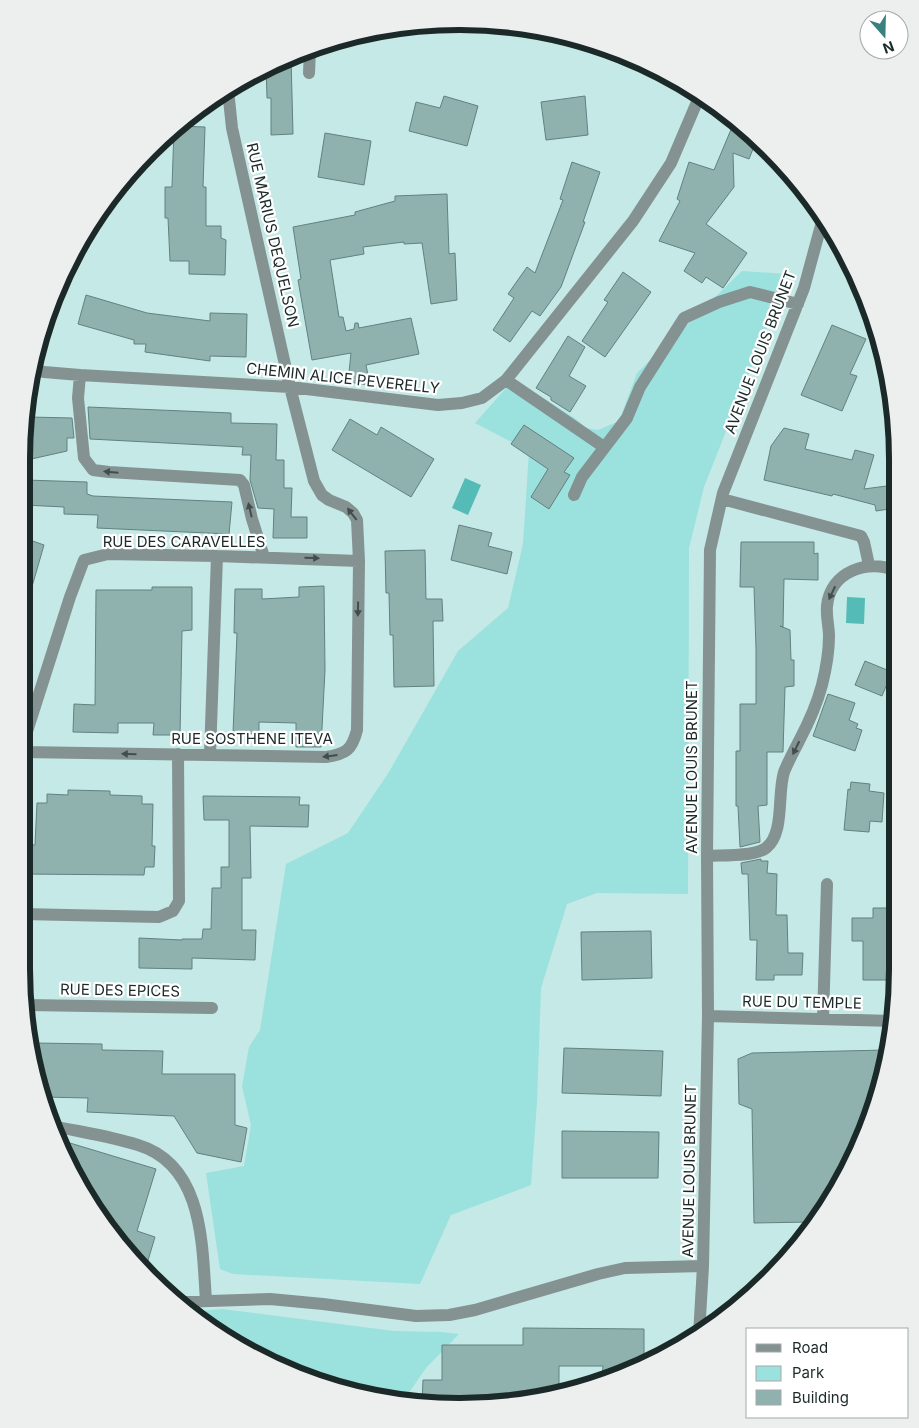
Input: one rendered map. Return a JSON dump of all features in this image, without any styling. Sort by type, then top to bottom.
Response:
[{"type":"street","points":[[309,73],[310,57]]},
{"type":"street","name":"RUE MARIUS DEQUELSON","points":[[229,97],[232,128],[290,387],[314,481],[322,495],[346,507],[358,520],[359,561]]},
{"type":"street","name":"CHEMIN ALICE PEVERELLY","points":[[39,371],[80,375],[290,387],[438,405],[462,403],[482,398],[506,380],[633,221],[671,163],[697,101]]},
{"type":"street","name":"AVENUE LOUIS BRUNET","points":[[700,1325],[703,1266],[708,1016],[707,856],[710,550],[722,499],[804,288],[821,227]]},
{"type":"street","points":[[574,495],[582,477],[627,418],[640,387],[684,318],[718,302],[750,292],[798,304]]},
{"type":"street","points":[[80,375],[78,398],[84,458],[93,470],[240,480],[244,484],[252,519],[264,557]]},
{"type":"street","points":[[506,380],[604,447]]},
{"type":"street","points":[[722,499],[861,536],[869,565]]},
{"type":"street","name":"RUE DES CARAVELLES","points":[[30,722],[70,597],[84,560],[108,554],[359,561]]},
{"type":"street","points":[[210,755],[217,556]]},
{"type":"street","name":"RUE SOSTHENE ITEVA","points":[[30,752],[326,757],[341,755],[353,745],[357,730],[359,561]]},
{"type":"street","points":[[707,856],[755,853],[766,848],[773,840],[779,822],[779,798],[784,772],[812,712],[828,663],[827,605],[840,578],[855,569],[869,565],[889,568]]},
{"type":"street","points":[[30,914],[159,917],[173,911],[179,901],[178,754]]},
{"type":"street","points":[[823,1019],[827,884]]},
{"type":"street","name":"RUE DES EPICES","points":[[32,1005],[212,1008]]},
{"type":"street","name":"RUE DU TEMPLE","points":[[708,1016],[885,1021]]},
{"type":"street","points":[[61,1128],[140,1145],[162,1156],[177,1170],[188,1188],[196,1209],[206,1301]]},
{"type":"street","points":[[189,1302],[270,1299],[416,1316],[449,1315],[475,1310],[598,1274],[625,1268],[703,1266]]},
{"type":"green space","points":[[742,271],[788,274],[704,487],[689,548],[688,894],[597,893],[567,904],[541,988],[537,1102],[531,1185],[451,1215],[420,1284],[233,1274],[220,1269],[206,1173],[244,1166],[251,1125],[242,1086],[249,1047],[260,1030],[286,864],[348,833],[389,772],[458,651],[508,608],[523,544],[529,451],[475,423],[514,379],[576,419],[586,428],[598,430],[619,421],[637,373]]},
{"type":"green space","points":[[222,1309],[394,1331],[459,1334],[426,1368],[408,1395],[376,1390],[348,1383],[295,1365],[245,1340],[201,1311]]},
{"type":"shaded area","points":[[465,478],[481,485],[468,515],[452,508]]},
{"type":"shaded area","points":[[847,597],[865,598],[864,624],[846,623]]},
{"type":"building","points":[[291,65],[293,134],[271,135],[271,98],[267,98],[266,76]]},
{"type":"building","points":[[444,96],[478,106],[467,146],[409,131],[416,102],[440,108]]},
{"type":"building","points":[[585,96],[588,135],[546,140],[541,102]]},
{"type":"building","points":[[189,126],[205,127],[203,187],[206,187],[206,226],[221,226],[221,238],[226,240],[225,275],[189,274],[189,261],[170,261],[168,218],[165,218],[165,187],[172,187],[174,139]]},
{"type":"building","points":[[732,128],[754,147],[749,159],[733,153],[734,187],[706,224],[747,253],[723,288],[706,277],[702,283],[684,271],[695,253],[659,241],[680,201],[677,199],[689,162],[714,170]]},
{"type":"building","points":[[325,133],[371,141],[364,185],[318,177]]},
{"type":"building","points":[[572,162],[600,172],[583,222],[585,222],[561,287],[540,316],[532,311],[510,342],[493,330],[514,298],[508,294],[527,267],[535,273],[563,200],[560,199]]},
{"type":"building","points":[[447,194],[449,254],[455,253],[457,300],[431,304],[422,243],[404,244],[404,242],[363,247],[364,254],[330,260],[339,317],[343,317],[346,331],[354,329],[355,323],[358,323],[359,328],[411,318],[419,354],[366,365],[370,385],[348,382],[351,353],[312,360],[298,280],[301,279],[293,227],[355,215],[355,212],[395,201],[395,196]]},
{"type":"building","points":[[623,272],[651,292],[605,357],[582,341],[608,302],[604,300]]},
{"type":"building","points":[[86,295],[147,313],[210,321],[210,313],[247,314],[246,357],[210,356],[210,361],[145,352],[146,344],[134,344],[134,340],[78,324]]},
{"type":"building","points":[[832,325],[866,339],[850,374],[857,376],[842,411],[801,395]]},
{"type":"building","points":[[568,336],[585,347],[569,376],[586,386],[570,412],[536,388]]},
{"type":"building","points":[[88,407],[231,413],[231,423],[277,424],[276,460],[284,460],[284,488],[292,488],[291,517],[307,517],[307,538],[273,538],[274,509],[258,508],[250,480],[251,455],[242,455],[243,447],[90,439]]},
{"type":"building","points":[[32,417],[72,418],[74,438],[67,438],[67,451],[30,459]]},
{"type":"building","points":[[350,419],[377,435],[381,427],[434,459],[411,497],[332,450]]},
{"type":"building","points":[[524,425],[574,458],[564,472],[570,475],[549,509],[531,497],[548,469],[511,444]]},
{"type":"building","points":[[784,428],[809,434],[805,449],[852,460],[855,450],[874,455],[864,489],[889,486],[889,509],[876,511],[875,505],[833,494],[832,496],[764,480],[771,446]]},
{"type":"building","points":[[30,480],[87,482],[87,494],[93,496],[232,502],[229,534],[97,528],[98,515],[64,514],[64,507],[30,505]]},
{"type":"building","points":[[459,525],[492,533],[488,546],[512,552],[507,574],[451,560]]},
{"type":"building","points":[[30,540],[44,545],[30,594]]},
{"type":"building","points":[[741,542],[814,542],[814,554],[818,553],[818,580],[784,579],[783,627],[780,626],[790,630],[791,660],[794,660],[794,686],[785,687],[783,752],[767,752],[767,805],[758,806],[760,842],[740,847],[738,806],[736,806],[736,751],[740,751],[740,704],[756,704],[754,587],[740,587]]},
{"type":"building","points":[[425,550],[426,599],[442,599],[443,621],[433,621],[434,686],[394,687],[393,635],[390,635],[389,593],[386,593],[385,551]]},
{"type":"building","points":[[324,586],[325,670],[321,747],[296,747],[296,723],[259,722],[259,734],[233,733],[237,633],[234,633],[235,589],[262,589],[262,599],[299,597],[299,587]]},
{"type":"building","points":[[152,587],[192,587],[192,630],[182,631],[180,735],[153,735],[154,723],[118,723],[118,733],[73,732],[74,704],[95,705],[96,590],[152,590]]},
{"type":"building","points":[[865,661],[889,671],[889,679],[882,696],[855,685]]},
{"type":"building","points":[[828,694],[855,703],[849,720],[858,724],[856,728],[862,730],[855,751],[813,736]]},
{"type":"building","points":[[851,782],[870,784],[869,791],[884,793],[882,822],[870,821],[869,832],[844,830],[848,789],[850,790]]},
{"type":"building","points":[[68,790],[110,791],[110,795],[142,796],[142,804],[153,804],[152,846],[155,846],[154,867],[145,867],[144,875],[30,874],[30,845],[35,845],[37,803],[47,803],[47,794],[68,795]]},
{"type":"building","points":[[203,796],[300,797],[299,805],[309,805],[308,827],[250,826],[251,878],[242,878],[242,930],[256,930],[255,960],[192,958],[192,969],[139,968],[139,938],[202,939],[203,929],[211,929],[212,888],[221,888],[221,867],[229,867],[229,820],[204,820]]},
{"type":"building","points":[[761,859],[761,861],[768,861],[767,873],[777,874],[776,915],[787,915],[788,953],[803,953],[802,975],[774,975],[774,980],[756,980],[757,940],[750,940],[748,874],[742,874],[741,863]]},
{"type":"building","points":[[873,908],[889,908],[889,980],[863,980],[863,941],[852,941],[852,918],[873,918]]},
{"type":"building","points":[[651,931],[652,978],[582,980],[581,932]]},
{"type":"building","points":[[37,1043],[102,1044],[102,1050],[163,1051],[162,1074],[235,1074],[235,1125],[247,1128],[241,1162],[197,1153],[174,1116],[87,1112],[88,1098],[50,1097]]},
{"type":"building","points":[[564,1048],[663,1051],[661,1096],[562,1093]]},
{"type":"building","points":[[881,1050],[866,1107],[856,1133],[831,1183],[806,1222],[754,1223],[752,1109],[739,1104],[738,1059],[752,1053]]},
{"type":"building","points":[[562,1131],[659,1132],[658,1178],[562,1178]]},
{"type":"building","points":[[67,1142],[156,1169],[137,1231],[155,1237],[147,1263],[102,1207]]},
{"type":"building","points":[[523,1328],[644,1329],[644,1356],[602,1373],[603,1366],[559,1366],[559,1386],[543,1390],[488,1397],[422,1396],[423,1380],[442,1380],[442,1345],[523,1345]]}]
